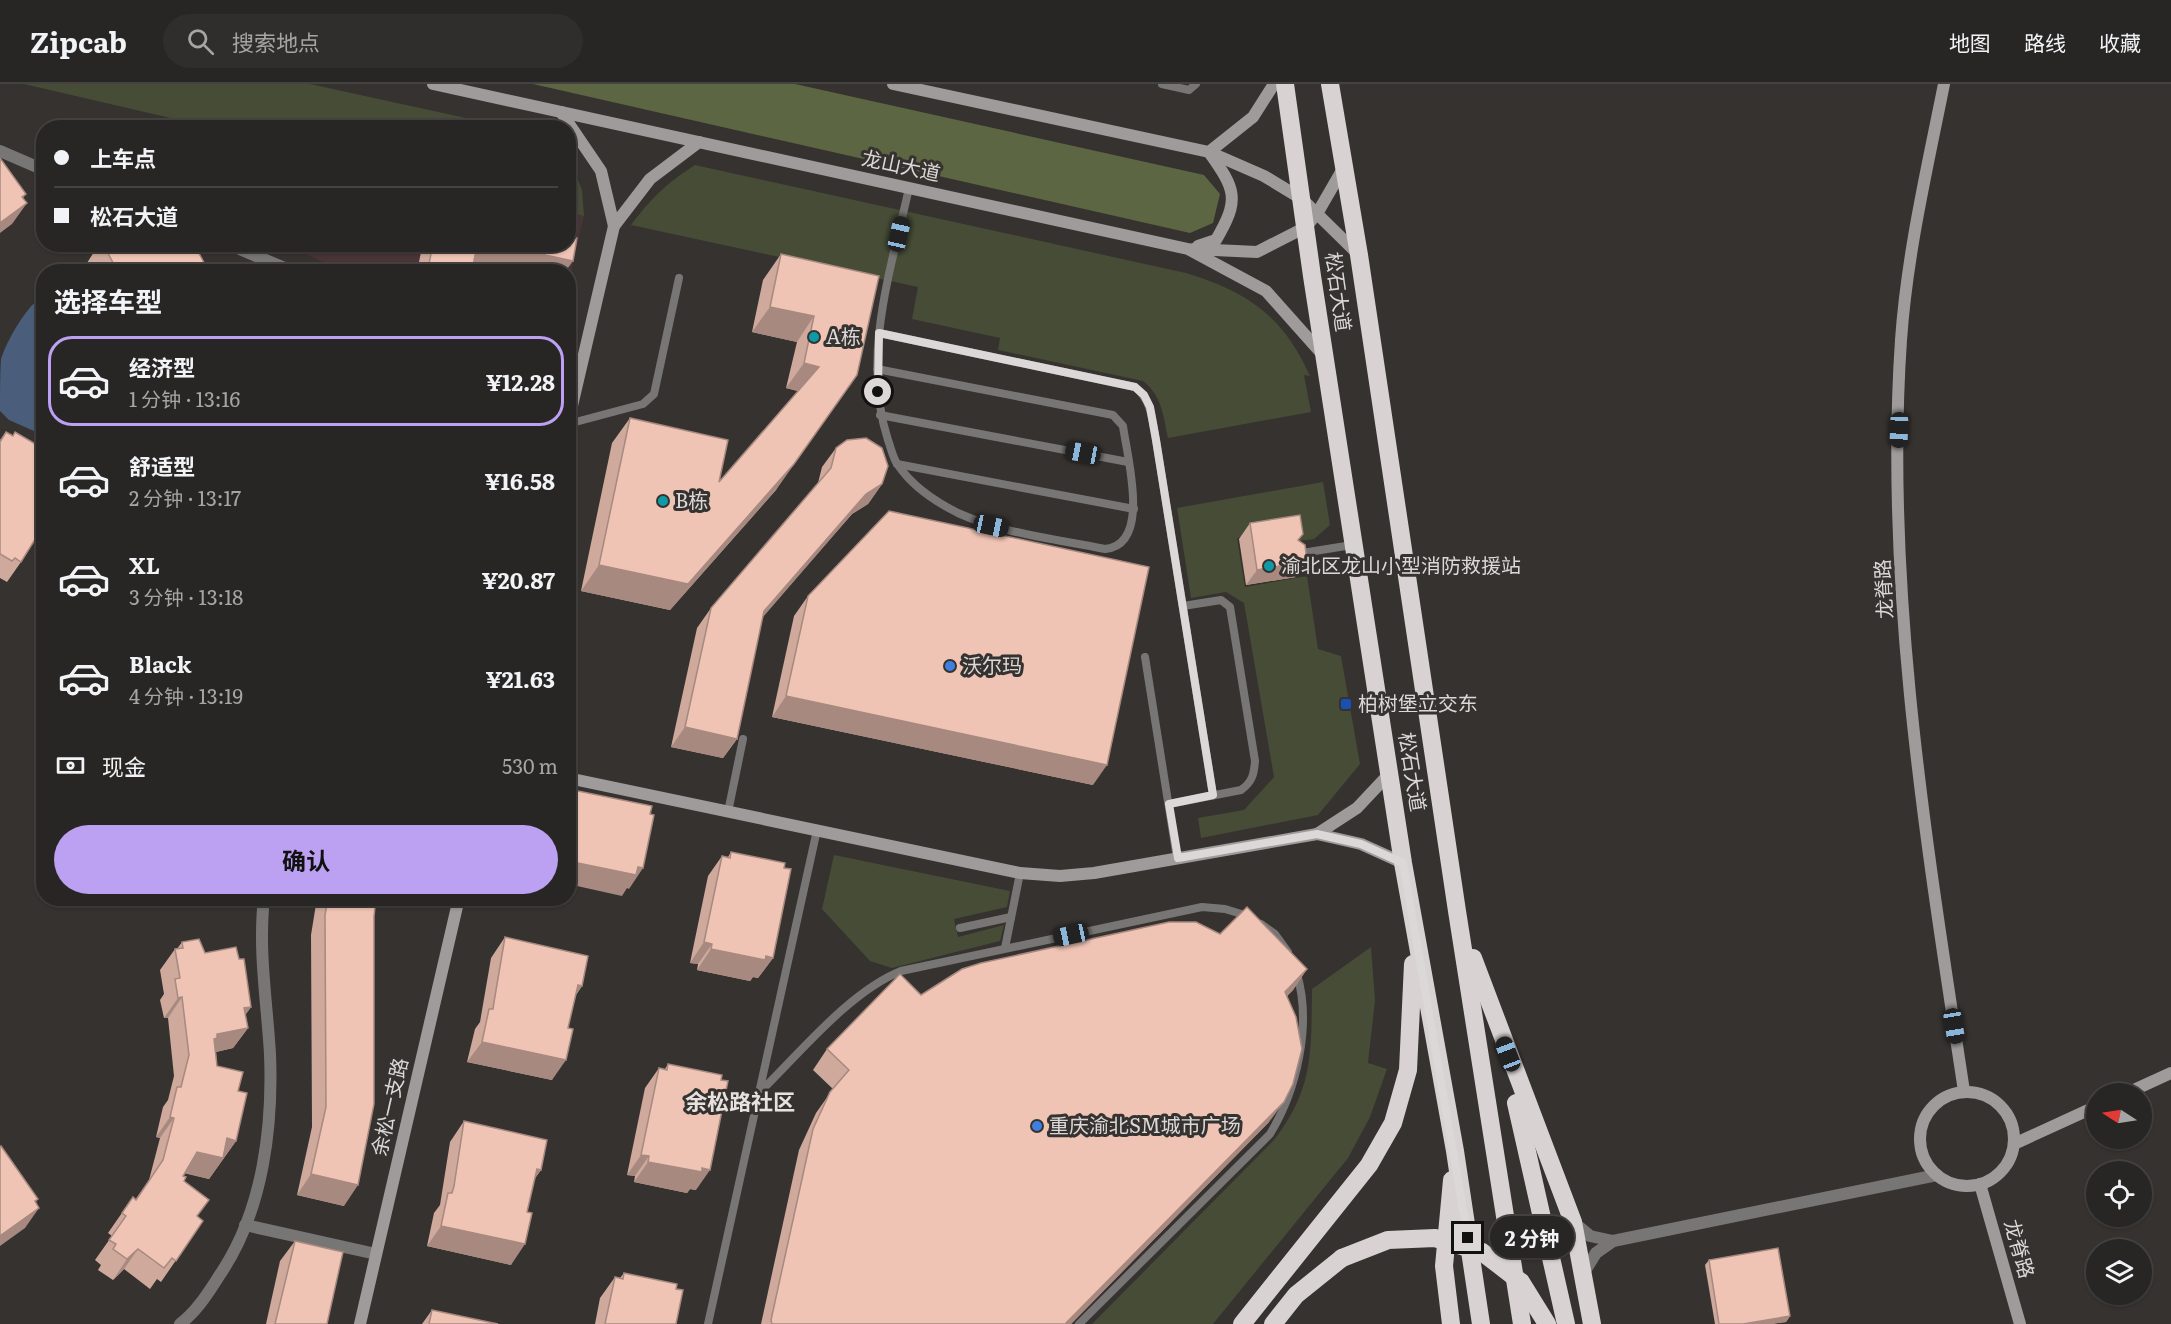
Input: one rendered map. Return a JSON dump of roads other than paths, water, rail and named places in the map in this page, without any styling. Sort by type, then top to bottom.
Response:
[{"type":"highway","name":"松石大道","points":[[1285,84],[1324,357],[1403,863],[1455,1151],[1481,1324]]},
{"type":"highway","name":"松石大道","points":[[1330,84],[1359,255],[1457,911],[1522,1324]]},
{"type":"highway","points":[[1457,911],[1492,1012],[1573,1222],[1592,1324]]},
{"type":"highway","points":[[1242,1324],[1369,1165],[1393,1123],[1408,1070],[1413,1011],[1414,917]]},
{"type":"highway","points":[[1492,1012],[1526,1139],[1566,1324]]},
{"type":"highway","points":[[1451,1324],[1444,1266],[1455,1151]]},
{"type":"highway","points":[[1273,1324],[1296,1295],[1342,1258],[1388,1240],[1435,1238],[1482,1252],[1521,1282],[1547,1324]]},
{"type":"street","name":"龙山大道","points":[[433,84],[1188,249],[1266,291],[1324,357]]},
{"type":"street","points":[[898,84],[1209,152],[1264,176],[1302,198],[1359,255]]},
{"type":"street","points":[[1209,152],[1253,117],[1274,84]]},
{"type":"street","name":"龙脊路","points":[[1944,84],[1917,220],[1901,339],[1897,475],[1905,617],[1918,752],[1934,894],[1964,1091]]},
{"type":"street","points":[[561,112],[566,120]]},
{"type":"street","points":[[576,134],[601,171],[614,226]]},
{"type":"street","points":[[576,390],[614,226],[650,179],[699,142]]},
{"type":"street","points":[[0,151],[36,167]]},
{"type":"street","points":[[1188,249],[1216,240],[1232,212],[1229,180],[1209,152]]},
{"type":"street","points":[[1188,249],[1257,252],[1306,228],[1318,213],[1344,167]]},
{"type":"street","points":[[247,252],[275,264]]},
{"type":"street","points":[[1317,834],[1357,808],[1389,774]]},
{"type":"street","points":[[576,780],[1020,873],[1060,876],[1317,834],[1361,844],[1403,863]]},
{"type":"street","points":[[180,1324],[210,1291],[230,1259],[245,1225],[263,1161],[271,1110],[262,950],[264,906]]},
{"type":"street","name":"余松一支路","points":[[360,1324],[457,906]]},
{"type":"street","points":[[2149,1083],[2171,1073]]},
{"type":"street","points":[[1964,1091],[1990,1097],[2001,1106],[2009,1117],[2014,1144],[2011,1157],[2003,1169],[1980,1184],[1964,1186],[1937,1175],[1927,1163],[1921,1148],[1921,1132],[1926,1117],[1935,1104],[1948,1095],[1964,1091]]},
{"type":"street","points":[[2014,1144],[2086,1111]]},
{"type":"street","points":[[1582,1276],[1596,1253],[1613,1241],[1937,1175]]},
{"type":"street","name":"龙脊路","points":[[1980,1184],[2020,1324]]},
{"type":"street","points":[[1573,1222],[1590,1236],[1613,1241]]},
{"type":"street","points":[[245,1225],[376,1254]]},
{"type":"lane","points":[[1162,84],[1189,90],[1196,84]]},
{"type":"lane","points":[[877,369],[1113,415],[1124,426],[1134,509],[1133,525],[1128,537],[1121,544],[1105,549],[991,526],[957,512],[923,492],[897,464],[880,415],[877,369],[879,333],[909,188]]},
{"type":"lane","points":[[576,422],[643,404],[654,394],[679,278]]},
{"type":"lane","points":[[879,333],[1135,387],[1144,395],[1150,407],[1156,440],[1213,795]]},
{"type":"lane","points":[[880,415],[1128,462]]},
{"type":"lane","points":[[897,464],[1134,509]]},
{"type":"lane","points":[[1293,555],[1354,545]]},
{"type":"lane","points":[[1169,804],[1241,790],[1249,784],[1254,775],[1255,761],[1230,607],[1221,600],[1183,606]]},
{"type":"lane","points":[[1145,657],[1178,858]]},
{"type":"lane","points":[[728,812],[743,739]]},
{"type":"lane","points":[[708,1324],[817,830]]},
{"type":"lane","points":[[1005,948],[1020,873]]},
{"type":"lane","points":[[759,1093],[860,994],[880,980],[901,971],[1202,908],[1225,909],[1249,916],[1275,934],[1293,959]]},
{"type":"lane","points":[[960,928],[1011,917]]},
{"type":"lane","points":[[1080,1324],[1270,1134],[1286,1109],[1296,1080],[1301,1044],[1301,988],[1296,968]]},
{"type":"water","points":[[36,301],[36,432],[9,420],[0,411],[3,352]]},
{"type":"place","name":"A栋","points":[[814,337]]},
{"type":"place","name":"B栋","points":[[663,501]]},
{"type":"place","name":"渝北区龙山小型消防救援站","points":[[1269,566]]},
{"type":"place","name":"沃尔玛","points":[[950,666]]},
{"type":"place","name":"柏树堡立交东","points":[[1346,704]]},
{"type":"place","name":"重庆渝北SM城市广场","points":[[1037,1126]]},
{"type":"district","name":"余松路社区","points":[[740,1102]]}]
